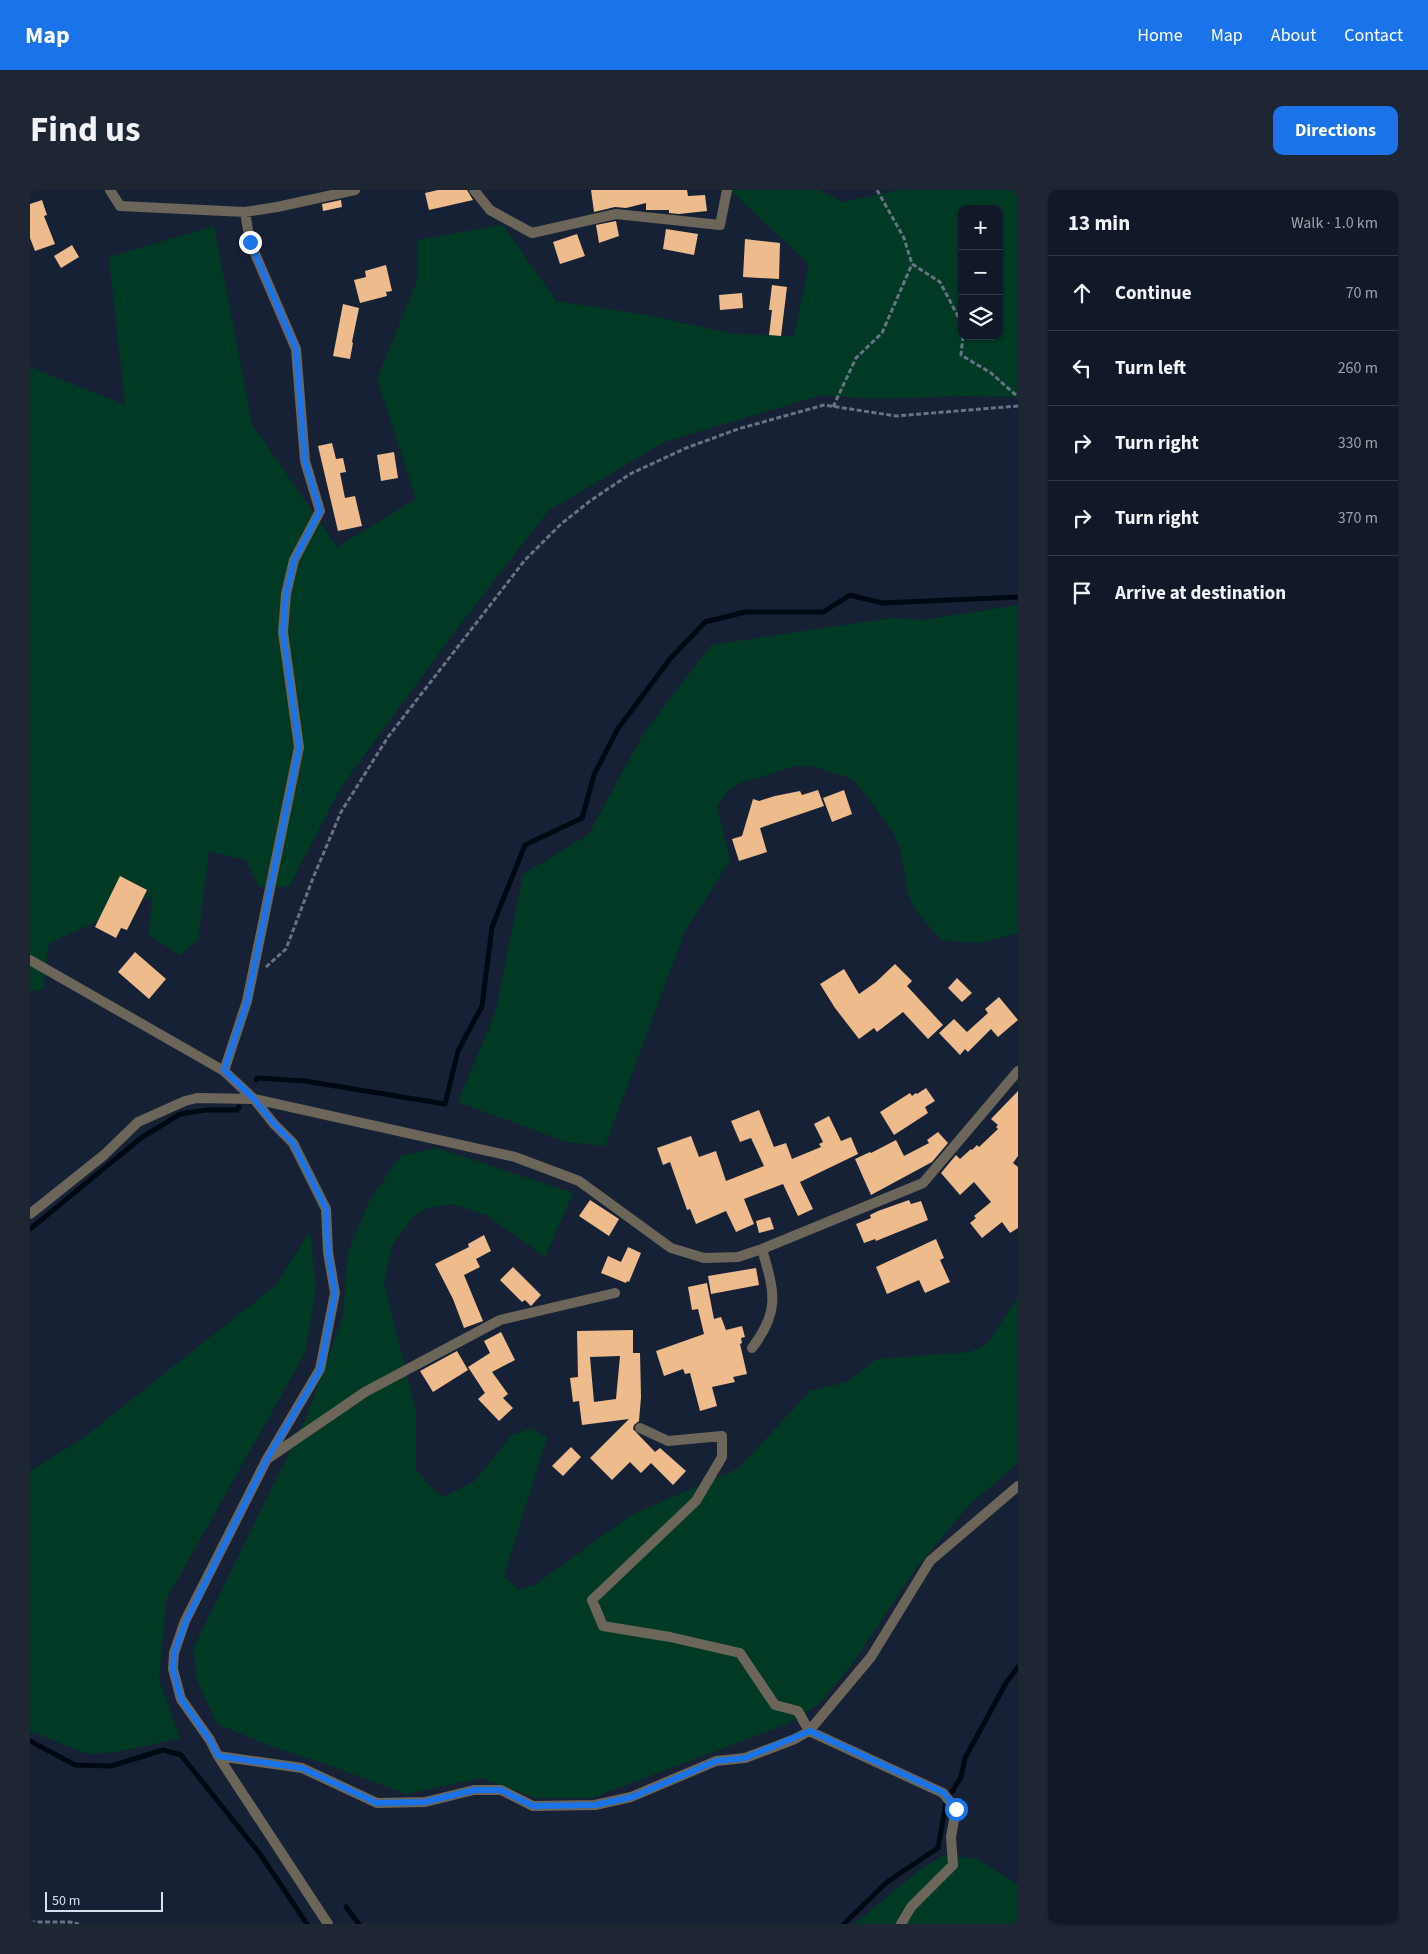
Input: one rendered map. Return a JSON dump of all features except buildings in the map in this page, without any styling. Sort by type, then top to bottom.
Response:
[{"type":"street","points":[[110,190],[120,206],[245,212],[355,190]]},
{"type":"street","points":[[474,190],[490,210],[532,233],[616,214],[720,225],[727,190]]},
{"type":"street","points":[[224,1070],[247,1002],[299,747],[283,632],[286,594],[294,560],[320,511],[305,461],[296,349],[250,242],[245,212]]},
{"type":"street","points":[[30,960],[224,1070],[254,1099],[274,1124],[293,1143],[326,1209],[328,1252],[335,1293],[320,1370],[267,1459],[186,1621],[174,1653],[173,1669],[181,1699],[210,1740],[218,1756],[328,1924]]},
{"type":"street","points":[[30,1214],[104,1155],[138,1122],[185,1101],[197,1098],[254,1099],[515,1156],[579,1181],[671,1248],[704,1258],[738,1257],[923,1183],[1018,1071]]},
{"type":"street","points":[[752,1348],[763,1334],[771,1313],[773,1289],[762,1249]]},
{"type":"street","points":[[267,1459],[365,1392],[500,1320],[615,1293]]},
{"type":"street","points":[[640,1428],[668,1441],[722,1436],[722,1457],[696,1501],[592,1600],[603,1626],[670,1637],[740,1653],[776,1705],[798,1711],[810,1731],[944,1793],[956,1809],[951,1837],[953,1865],[911,1907],[901,1924]]},
{"type":"street","points":[[218,1756],[302,1768],[377,1803],[425,1802],[474,1790],[501,1790],[533,1806],[595,1805],[632,1797],[716,1761],[745,1758],[810,1731],[871,1657],[930,1560],[1018,1486]]},
{"type":"path","points":[[877,190],[904,238],[912,264],[940,282],[958,316]]},
{"type":"path","points":[[833,407],[856,358],[882,333],[912,264]]},
{"type":"path","points":[[963,340],[961,354],[991,373],[1018,397]]},
{"type":"path","points":[[251,981],[286,948],[312,878],[341,812],[388,737],[525,560],[561,524],[590,501],[630,474],[686,448],[738,429],[824,405],[896,416],[1018,406]]},
{"type":"path","points":[[30,1922],[70,1922],[79,1924]]},
{"type":"green space","points":[[730,190],[818,190],[844,202],[900,190],[1018,190],[1018,397],[961,396],[876,399],[822,395],[664,442],[548,511],[456,630],[341,787],[289,887],[259,887],[246,860],[209,851],[198,940],[180,955],[149,935],[152,895],[49,943],[43,990],[30,991],[30,367],[125,405],[109,257],[214,226],[252,424],[337,547],[416,499],[377,379],[418,278],[417,240],[503,225],[556,301],[652,316],[734,334],[794,336],[809,264]]},
{"type":"green space","points":[[1018,605],[1018,933],[980,943],[941,940],[916,911],[908,894],[900,848],[892,830],[854,780],[816,767],[796,766],[743,782],[727,791],[717,807],[730,860],[685,931],[605,1146],[566,1142],[458,1102],[496,1010],[523,874],[588,835],[644,733],[711,645],[891,618],[923,620]]},
{"type":"green space","points":[[437,1148],[573,1193],[545,1257],[488,1216],[453,1204],[428,1208],[413,1216],[392,1246],[384,1284],[416,1411],[416,1469],[428,1484],[443,1497],[475,1481],[511,1436],[530,1428],[547,1437],[504,1576],[518,1590],[535,1585],[631,1515],[739,1468],[810,1391],[847,1382],[877,1359],[970,1352],[987,1344],[1018,1297],[1018,1463],[969,1505],[915,1570],[853,1663],[819,1704],[787,1724],[592,1798],[535,1798],[482,1778],[406,1794],[320,1762],[273,1747],[217,1724],[196,1678],[194,1647],[306,1418],[343,1316],[348,1252],[369,1202],[400,1156]]},
{"type":"green space","points":[[310,1231],[316,1289],[305,1353],[166,1600],[159,1680],[180,1738],[118,1752],[88,1754],[30,1731],[30,1471],[82,1439],[276,1285]]},
{"type":"green space","points":[[944,1855],[977,1859],[1018,1885],[1018,1924],[854,1924],[921,1869]]},
{"type":"waterway","points":[[256,1080],[257,1078],[305,1081],[445,1104],[458,1051],[482,1006],[492,927],[525,845],[582,818],[594,775],[617,730],[670,659],[705,622],[745,612],[823,612],[850,595],[882,603],[1018,597]]},
{"type":"waterway","points":[[30,1229],[141,1138],[180,1114],[206,1110],[237,1110],[239,1107]]},
{"type":"waterway","points":[[952,1792],[961,1777],[965,1758],[1006,1683],[1018,1667]]},
{"type":"waterway","points":[[30,1741],[75,1765],[111,1766],[163,1750],[181,1755],[260,1854],[307,1924]]},
{"type":"waterway","points":[[844,1924],[887,1882],[938,1848],[946,1803]]},
{"type":"waterway","points":[[346,1907],[359,1924]]},
{"type":"route","points":[[250,242],[296,349],[305,461],[320,511],[294,560],[286,594],[283,632],[299,747],[247,1002],[224,1070],[254,1099],[274,1124],[293,1143],[326,1209],[328,1252],[335,1293],[320,1370],[267,1459],[186,1621],[174,1653],[173,1669],[181,1699],[210,1740],[218,1756],[302,1768],[377,1803],[425,1802],[474,1790],[501,1790],[533,1806],[595,1805],[632,1797],[716,1761],[745,1758],[810,1731],[944,1793],[956,1809]]}]
